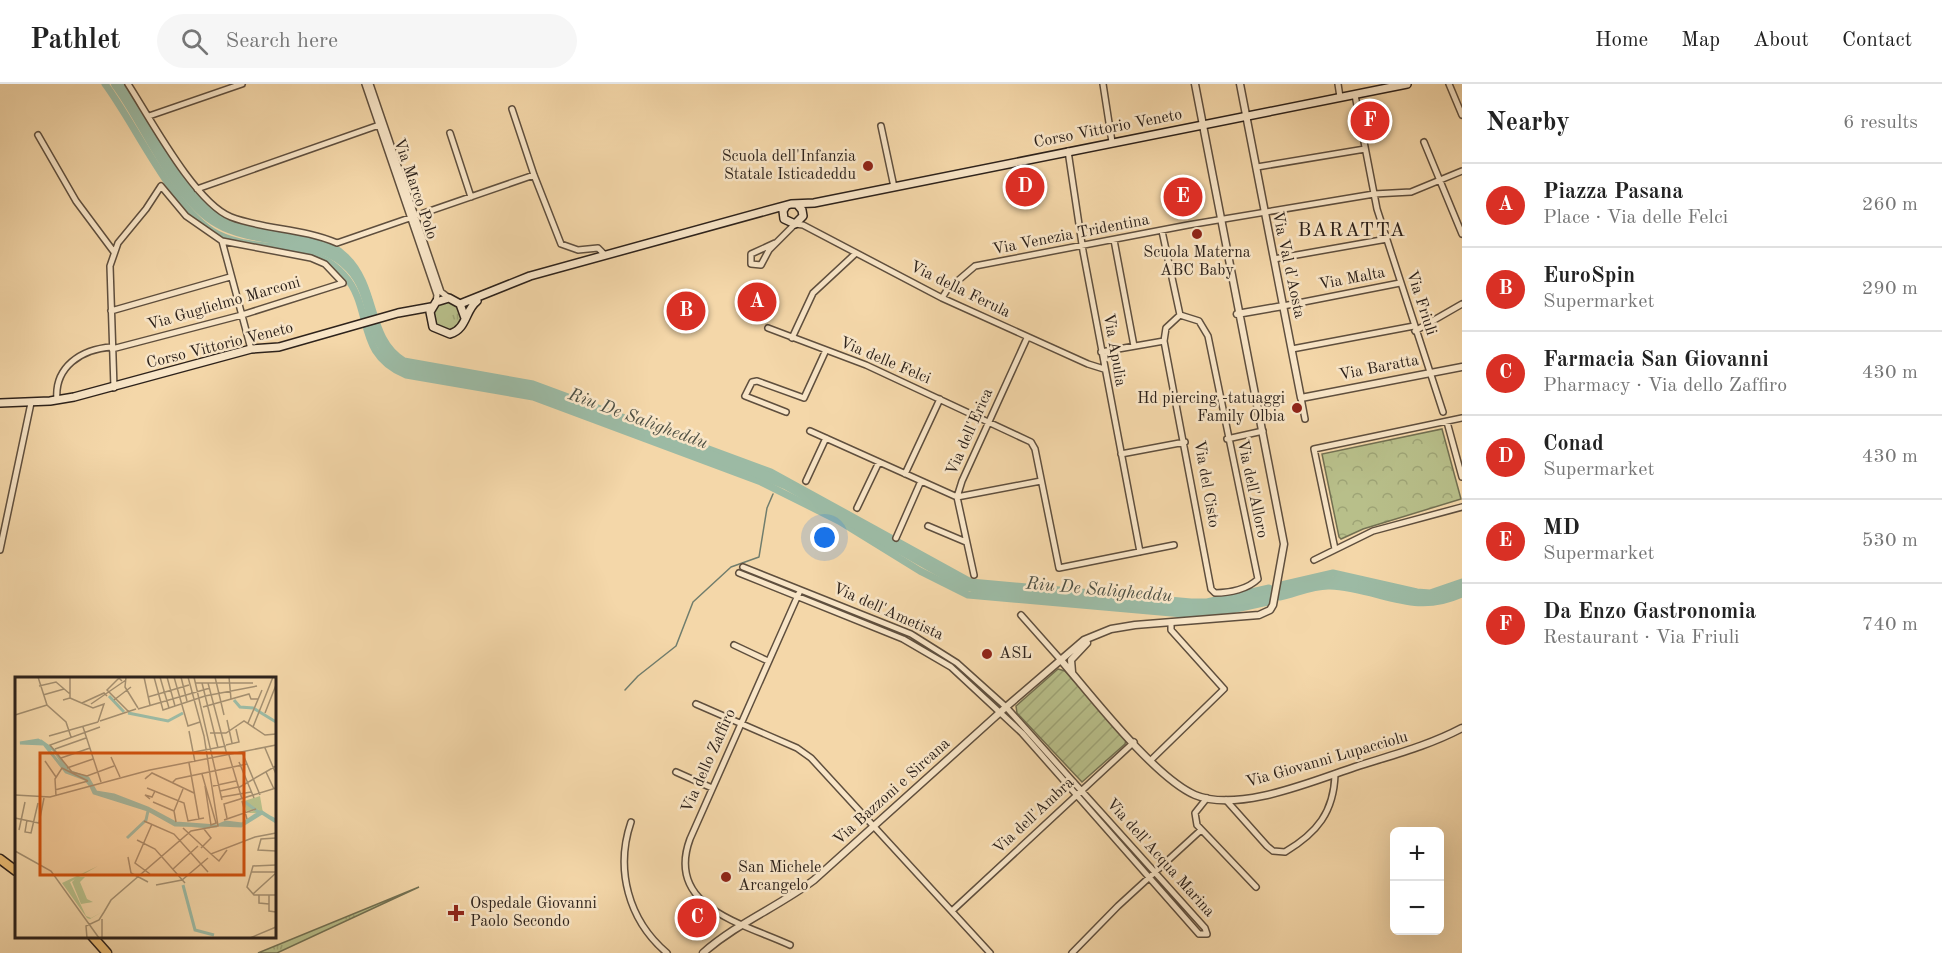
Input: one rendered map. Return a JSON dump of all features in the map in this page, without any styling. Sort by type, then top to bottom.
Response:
[{"type":"highway","points":[[0,858],[15,870]]},
{"type":"highway","points":[[94,938],[107,953]]},
{"type":"main road","name":"Corso Vittorio Veneto","points":[[786,206],[814,203],[1407,84]]},
{"type":"main road","name":"Corso Vittorio Veneto","points":[[800,218],[814,203]]},
{"type":"main road","points":[[753,215],[784,219],[800,218],[798,204]]},
{"type":"main road","points":[[460,304],[519,280],[786,206],[784,219]]},
{"type":"main road","points":[[409,312],[422,315],[438,331],[450,334],[460,329],[471,306],[484,296]]},
{"type":"main road","points":[[430,322],[433,305],[449,298],[460,304],[465,318]]},
{"type":"main road","name":"Corso Vittorio Veneto","points":[[0,403],[57,400],[114,388],[251,349],[279,347],[360,323],[433,305]]},
{"type":"street","points":[[128,84],[197,189],[212,206],[230,217],[313,233],[338,243],[534,176]]},
{"type":"street","points":[[149,116],[242,84]]},
{"type":"street","name":"Via Marco Polo","points":[[365,84],[382,124]]},
{"type":"street","name":"Via Marco Polo","points":[[370,84],[413,216],[441,292],[449,298]]},
{"type":"street","points":[[1103,84],[1112,142]]},
{"type":"street","points":[[1072,673],[1071,660],[1095,634],[1127,626],[1259,615],[1270,610],[1274,602],[1284,544],[1219,221],[1195,84]]},
{"type":"street","name":"Via Val d'Aosta","points":[[1240,84],[1305,419]]},
{"type":"street","points":[[1338,84],[1340,97]]},
{"type":"street","points":[[1449,84],[1462,116]]},
{"type":"street","name":"Via Friuli","points":[[1355,94],[1374,194],[1414,328],[1443,412]]},
{"type":"street","points":[[512,109],[534,176],[561,244],[578,250],[598,248],[605,255]]},
{"type":"street","points":[[197,189],[382,124]]},
{"type":"street","points":[[881,126],[894,187]]},
{"type":"street","points":[[450,133],[471,197]]},
{"type":"street","points":[[38,135],[76,201],[114,252]]},
{"type":"street","points":[[1424,142],[1462,234]]},
{"type":"street","points":[[1257,167],[1365,149]]},
{"type":"street","name":"Via Apulia","points":[[1068,151],[1082,247],[1140,552]]},
{"type":"street","name":"Via Venezia Tridentina","points":[[942,298],[947,290],[975,266],[1374,194],[1410,192],[1462,171]]},
{"type":"street","points":[[114,388],[110,266],[114,252],[161,186],[186,216],[222,241],[251,349]]},
{"type":"street","name":"Via Marco Polo","points":[[413,216],[437,295],[433,305]]},
{"type":"street","points":[[775,243],[750,256],[751,264],[759,266],[775,243],[800,218]]},
{"type":"street","name":"Via della Ferula","points":[[800,218],[808,227],[855,254],[942,298],[1027,338],[1104,369]]},
{"type":"street","points":[[783,235],[784,219]]},
{"type":"street","points":[[1101,352],[1164,341],[1166,328],[1180,315],[1162,231]]},
{"type":"street","points":[[1274,259],[1387,239]]},
{"type":"street","points":[[1114,240],[1134,346]]},
{"type":"street","name":"Via Guglielmo Marconi","points":[[57,400],[56,389],[63,369],[73,359],[242,315],[343,283],[336,272],[311,258],[222,241]]},
{"type":"street","points":[[758,252],[764,259]]},
{"type":"street","points":[[792,338],[813,293],[855,254]]},
{"type":"street","points":[[111,311],[230,276]]},
{"type":"street","name":"Via Malta","points":[[1237,314],[1400,283]]},
{"type":"street","points":[[1292,349],[1414,328],[1462,304]]},
{"type":"street","name":"Via dell'Alloro","points":[[1180,315],[1194,318],[1205,327],[1258,579],[1251,586],[1215,593]]},
{"type":"street","name":"Via delle Felci","points":[[768,328],[826,350],[1031,441],[1035,449],[1059,568],[1140,552]]},
{"type":"street","name":"Via dell'Erica","points":[[974,575],[957,497],[962,481],[1027,338]]},
{"type":"street","name":"Via del Cisto","points":[[1164,341],[1185,442],[1211,589],[1215,593]]},
{"type":"street","points":[[786,412],[745,396],[752,382],[757,381],[804,398],[826,350]]},
{"type":"street","name":"Via Baratta","points":[[1301,398],[1462,367]]},
{"type":"street","points":[[905,474],[940,399]]},
{"type":"street","points":[[0,550],[31,403]]},
{"type":"street","points":[[1335,549],[1314,449],[1462,418]]},
{"type":"street","points":[[1447,422],[1462,477]]},
{"type":"street","points":[[810,431],[957,497],[1041,481]]},
{"type":"street","points":[[1227,439],[1263,431]]},
{"type":"street","points":[[806,481],[826,438]]},
{"type":"street","points":[[1121,453],[1185,442]]},
{"type":"street","points":[[857,508],[879,462]]},
{"type":"street","points":[[896,538],[921,481]]},
{"type":"street","points":[[1314,560],[1373,531],[1462,507]]},
{"type":"street","points":[[928,526],[966,542]]},
{"type":"street","points":[[1140,552],[1174,545]]},
{"type":"street","name":"Via dell'Ametista","points":[[743,567],[801,588],[911,634],[937,648],[978,679],[1003,709]]},
{"type":"street","name":"Via dell'Ametista","points":[[739,573],[903,639],[928,652],[1003,709]]},
{"type":"street","name":"Via dello Zaffiro","points":[[790,945],[703,903],[695,896],[686,877],[685,853],[801,588]]},
{"type":"street","name":"Via Giovanni Lupacciolu","points":[[1021,615],[1151,760],[1182,787],[1207,798],[1226,800],[1284,790],[1413,749],[1462,728]]},
{"type":"street","points":[[1151,760],[1224,689],[1171,630],[1171,622]]},
{"type":"street","name":"Via Bazzoni e Sircana","points":[[703,953],[742,923],[795,894],[876,826],[1060,659],[1095,634]]},
{"type":"street","points":[[735,645],[768,661]]},
{"type":"street","points":[[696,704],[797,748],[811,758],[876,826],[923,882],[953,910],[990,953]]},
{"type":"street","name":"Via dell'Acqua Marina","points":[[1003,709],[1082,790],[1205,928],[1207,934],[1199,934],[1003,709]]},
{"type":"street","name":"Via dell'Ambra","points":[[953,910],[1134,742]]},
{"type":"street","points":[[676,772],[712,788]]},
{"type":"street","points":[[1226,800],[1267,846],[1273,851],[1284,852],[1327,814],[1334,794],[1335,774]]},
{"type":"street","points":[[1207,798],[1195,813],[1194,819],[1201,830],[1256,887]]},
{"type":"street","points":[[631,822],[624,853],[627,888],[639,921],[667,953]]},
{"type":"street","points":[[1072,953],[1149,876],[1201,830]]},
{"type":"green space","points":[[447,302],[457,306],[461,316],[457,326],[447,330],[437,326],[433,316],[437,306]]},
{"type":"green space","points":[[1442,429],[1461,499],[1363,529],[1341,539],[1322,454]]},
{"type":"green space","points":[[1058,669],[1065,671],[1126,740],[1125,744],[1082,782],[1017,713],[1016,706]]},
{"type":"green space","points":[[419,887],[277,953],[258,953]]},
{"type":"waterway","name":"Riu De Saligheddu","points":[[105,84],[168,184],[197,219],[212,231],[228,238],[315,255],[330,263],[344,275],[353,288],[371,343],[379,355],[390,366],[406,375],[533,397],[761,482],[839,521],[920,571],[968,595],[1194,615],[1213,614],[1268,602],[1269,588],[1207,602],[1191,602],[971,582],[771,472],[533,384],[404,361],[384,340],[363,283],[356,269],[346,257],[333,247],[317,240],[233,223],[206,207],[167,156],[122,84]]},
{"type":"waterway","name":"Riu De Saligheddu","points":[[116,84],[162,160],[188,197],[203,212],[218,223],[234,230],[321,249],[350,268],[365,293],[382,345],[390,357],[402,367],[544,393],[763,475],[785,484],[963,585],[987,590],[1190,609],[1208,608],[1330,581],[1354,583],[1422,599],[1444,596],[1462,588]]},
{"type":"waterway","name":"Riu De Saligheddu","points":[[781,486],[785,484]]},
{"type":"waterway","points":[[625,690],[638,676],[676,646],[693,602],[731,567],[759,557],[767,508],[773,494]]},
{"type":"waterway","name":"Riu De Saligheddu","points":[[1462,582],[1430,593],[1333,573],[1281,585],[1280,597],[1324,586],[1348,588],[1396,599],[1428,603],[1462,594]]},
{"type":"place","name":"Da Enzo Gastronomia","points":[[1370,121]]},
{"type":"place","name":"Scuola dell'Infanzia Statale Isticadeddu","points":[[868,166]]},
{"type":"place","name":"Conad","points":[[1025,187]]},
{"type":"place","name":"MD","points":[[1183,197]]},
{"type":"place","name":"Scuola Materna ABC Baby","points":[[1197,234]]},
{"type":"place","name":"Piazza Pasana","points":[[757,302]]},
{"type":"place","name":"EuroSpin","points":[[686,311]]},
{"type":"place","name":"Hd piercing -tatuaggi Family Olbia","points":[[1297,408]]},
{"type":"place","name":"ASL","points":[[987,654]]},
{"type":"place","name":"San Michele Arcangelo","points":[[726,877]]},
{"type":"place","name":"Ospedale Giovanni Paolo Secondo","points":[[456,913]]},
{"type":"place","name":"Farmacia San Giovanni","points":[[697,918]]},
{"type":"district","name":"BARATTA","points":[[1352,231]]}]
